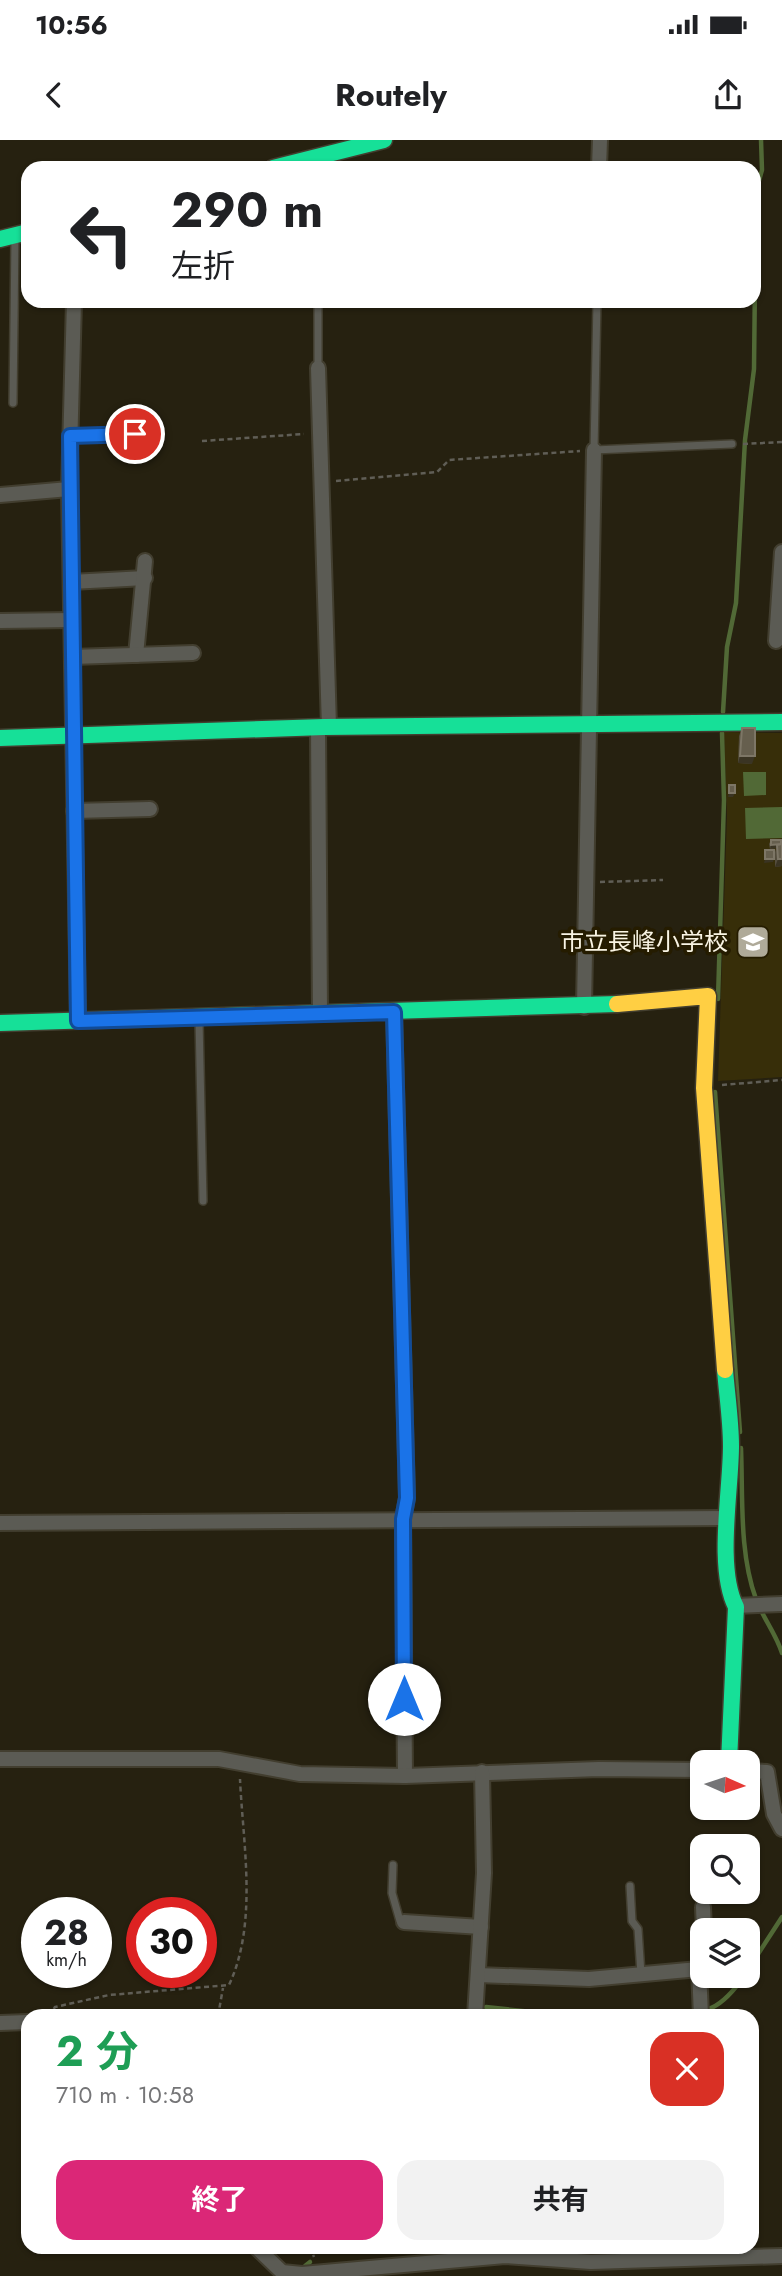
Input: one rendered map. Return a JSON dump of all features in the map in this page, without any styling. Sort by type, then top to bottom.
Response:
[{"type":"main road","points":[[321,161],[384,140]]},
{"type":"main road","points":[[0,738],[323,727],[782,722]]},
{"type":"main road","points":[[0,1023],[584,1007],[708,996],[704,1088],[731,1445],[726,1518],[730,1595],[735,1606],[729,1750]]},
{"type":"street","points":[[599,161],[600,140]]},
{"type":"street","points":[[74,308],[69,489],[78,1021]]},
{"type":"street","points":[[318,368],[323,482],[320,1014]]},
{"type":"street","points":[[584,1007],[594,450]]},
{"type":"street","points":[[0,495],[69,489]]},
{"type":"street","points":[[776,641],[782,552]]},
{"type":"street","points":[[136,655],[145,561]]},
{"type":"street","points":[[71,583],[145,578]]},
{"type":"street","points":[[0,621],[71,620]]},
{"type":"street","points":[[72,657],[193,653]]},
{"type":"street","points":[[74,811],[150,809]]},
{"type":"street","points":[[394,1012],[407,1498],[403,1519],[405,1776]]},
{"type":"street","points":[[0,1523],[726,1518]]},
{"type":"street","points":[[735,1606],[782,1604]]},
{"type":"street","points":[[0,1759],[219,1759],[300,1774],[405,1776],[482,1772],[690,1770]]},
{"type":"street","points":[[476,2009],[481,1927],[482,1772]]},
{"type":"street","points":[[760,1772],[767,1772],[774,1814],[782,1829]]},
{"type":"street","points":[[703,1907],[703,1918]]},
{"type":"street","points":[[404,1922],[481,1927]]},
{"type":"street","points":[[478,1975],[589,1979],[690,1968]]},
{"type":"street","points":[[700,1988],[701,2009]]},
{"type":"street","points":[[0,2023],[21,2022]]},
{"type":"street","points":[[263,2254],[282,2272],[309,2274],[379,2271],[491,2254]]},
{"type":"street","points":[[541,2254],[591,2262],[700,2254]]},
{"type":"street","points":[[737,2254],[782,2256]]},
{"type":"lane","points":[[13,403],[14,236]]},
{"type":"lane","points":[[318,308],[318,368]]},
{"type":"lane","points":[[597,308],[594,450],[732,444]]},
{"type":"lane","points":[[70,436],[116,433],[155,435]]},
{"type":"lane","points":[[198,1017],[204,1201]]},
{"type":"lane","points":[[393,1865],[395,1911],[400,1922],[404,1922]]},
{"type":"lane","points":[[630,1886],[632,1921],[638,1929],[641,1974]]},
{"type":"path","points":[[202,441],[321,434]]},
{"type":"path","points":[[732,444],[782,442]]},
{"type":"path","points":[[323,482],[438,472],[449,460],[594,450]]},
{"type":"path","points":[[586,883],[663,880]]},
{"type":"path","points":[[720,1085],[782,1080]]},
{"type":"path","points":[[54,2009],[109,1995],[223,1988],[229,1985],[236,1970],[246,1901],[237,1763]]},
{"type":"path","points":[[219,2009],[223,1988]]},
{"type":"shaded area","name":"市立長峰小学校","points":[[724,732],[782,733],[782,1077],[718,1081],[727,816]]},
{"type":"shaded area","points":[[743,772],[766,772],[766,795],[744,796]]},
{"type":"shaded area","points":[[782,807],[782,838],[746,839],[745,808]]},
{"type":"building","points":[[742,728],[755,728],[755,756],[740,756]]},
{"type":"building","points":[[729,785],[735,785],[735,793],[729,793]]},
{"type":"building","points":[[771,840],[781,840],[781,844],[771,845]]},
{"type":"building","points":[[782,844],[782,859],[778,859],[777,845]]},
{"type":"building","points":[[765,850],[774,850],[774,859],[765,859]]},
{"type":"waterway","points":[[761,140],[761,174]]},
{"type":"waterway","points":[[723,712],[727,647],[736,603],[745,440],[754,369],[755,308]]},
{"type":"waterway","points":[[718,999],[724,800],[722,733]]},
{"type":"waterway","points":[[715,1092],[740,1432]]},
{"type":"waterway","points":[[741,1448],[747,1563],[756,1599],[782,1653]]},
{"type":"waterway","points":[[760,1951],[782,1917]]},
{"type":"waterway","points":[[709,2009],[720,2003],[735,1988]]},
{"type":"waterway","points":[[486,2007],[504,2009]]},
{"type":"waterway","points":[[305,2266],[310,2262]]},
{"type":"traffic: fast","points":[[301,161],[384,140]]},
{"type":"traffic: fast","points":[[0,239],[21,234]]},
{"type":"traffic: fast","points":[[0,738],[324,727],[782,722]]},
{"type":"traffic: fast","points":[[0,1023],[617,1004]]},
{"type":"traffic: fast","points":[[725,1370],[731,1446],[726,1551],[730,1591],[736,1607],[730,1750]]},
{"type":"traffic: slow","points":[[617,1004],[708,996],[704,1088],[725,1370]]},
{"type":"place","name":"市立長峰小学校","points":[[753,942]]},
{"type":"route","points":[[135,434],[70,436],[78,1021],[394,1012],[407,1498],[403,1519],[404,1699]]}]
